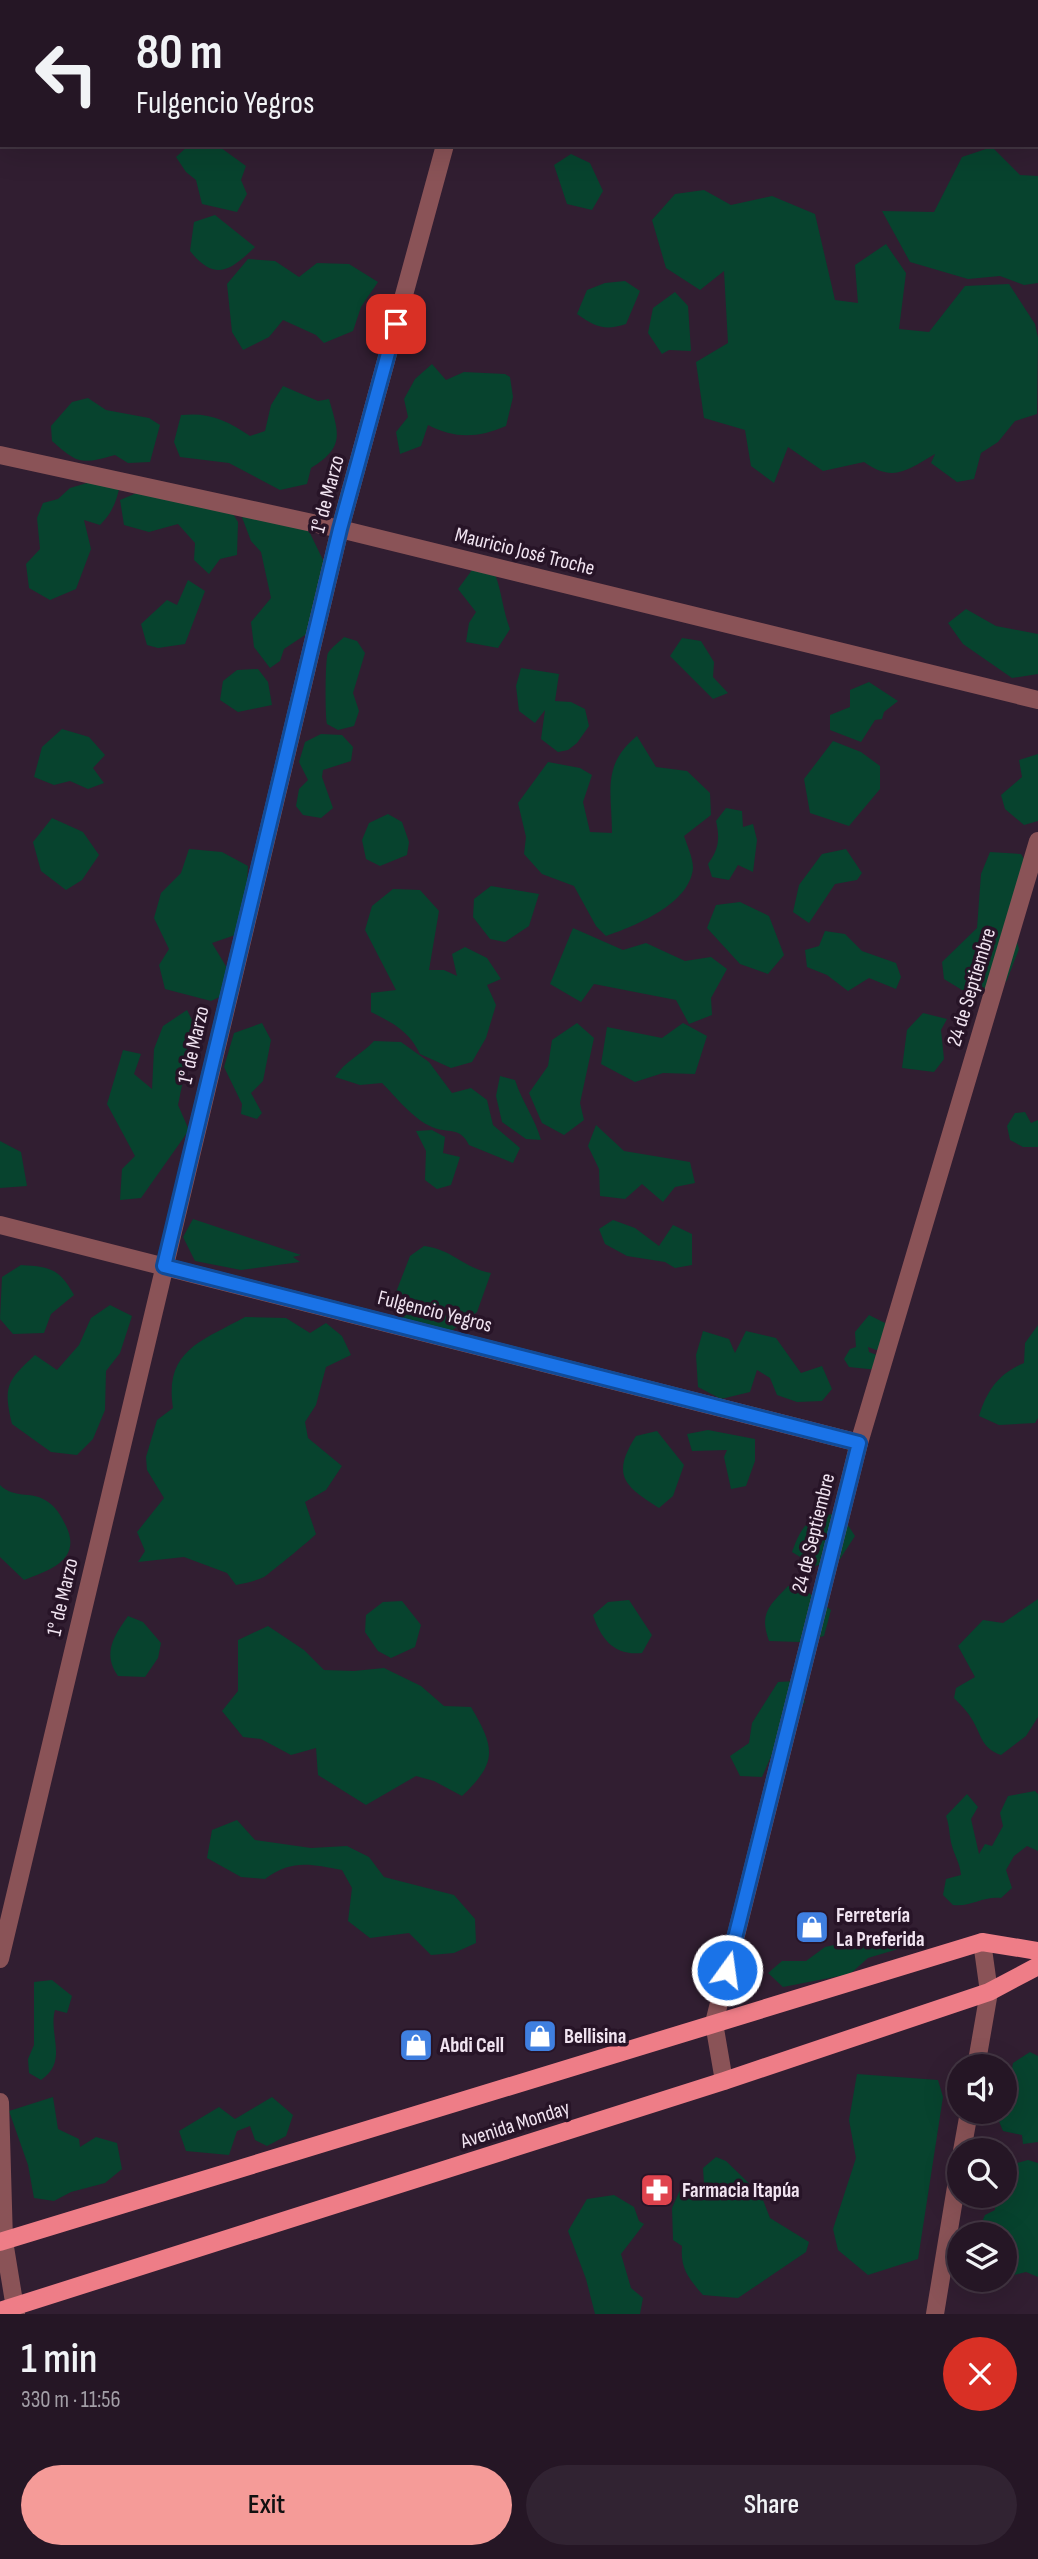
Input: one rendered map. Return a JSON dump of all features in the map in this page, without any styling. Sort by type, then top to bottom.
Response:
[{"type":"main road","name":"Avenida Monday","points":[[2,2241],[982,1942],[1038,1951]]},
{"type":"main road","name":"Avenida Monday","points":[[10,2311],[724,2081],[989,1992],[1038,1966]]},
{"type":"street","name":"1° de Marzo","points":[[0,1959],[340,529],[444,147]]},
{"type":"street","name":"Mauricio José Troche","points":[[0,455],[340,529],[1038,700]]},
{"type":"street","name":"24 de Septiembre","points":[[724,2081],[714,2023],[859,1443],[1038,841]]},
{"type":"street","name":"Fulgencio Yegros","points":[[0,1225],[859,1443]]},
{"type":"street","points":[[978,2054],[989,1992],[982,1942]]},
{"type":"street","points":[[0,2102],[2,2241],[10,2311]]},
{"type":"street","points":[[934,2314],[952,2208]]},
{"type":"green space","points":[[187,147],[220,147],[246,166],[241,180],[247,194],[237,212],[202,204],[196,180],[186,172],[176,157]]},
{"type":"green space","points":[[992,147],[1020,175],[1038,176],[1038,283],[1024,285],[1000,276],[968,279],[910,262],[882,211],[934,212],[962,157]]},
{"type":"green space","points":[[571,154],[590,163],[603,191],[592,210],[567,204],[554,165]]},
{"type":"green space","points":[[704,190],[731,205],[772,196],[815,214],[835,300],[858,303],[855,265],[886,244],[906,273],[899,329],[929,332],[965,286],[1009,284],[1035,324],[1038,338],[1037,414],[1015,421],[998,442],[981,453],[974,479],[957,482],[931,463],[935,454],[900,472],[884,472],[864,462],[823,471],[788,447],[774,483],[751,466],[745,430],[704,418],[696,362],[728,343],[724,271],[700,290],[666,268],[652,220],[675,194]]},
{"type":"green space","points":[[215,215],[255,247],[238,262],[222,270],[207,267],[190,251],[194,222]]},
{"type":"green space","points":[[248,259],[275,261],[299,277],[317,263],[349,264],[378,282],[361,307],[353,331],[324,343],[316,335],[283,320],[269,337],[243,350],[232,332],[227,284]]},
{"type":"green space","points":[[625,281],[640,291],[626,324],[600,326],[577,314],[587,290],[605,283]]},
{"type":"green space","points":[[675,292],[688,306],[691,351],[669,350],[662,354],[648,333],[653,308]]},
{"type":"green space","points":[[432,364],[446,380],[464,372],[505,374],[510,377],[513,397],[506,426],[476,435],[457,435],[428,425],[421,446],[400,454],[396,432],[408,417],[404,399],[415,379]]},
{"type":"green space","points":[[283,386],[318,401],[329,399],[335,422],[337,431],[334,446],[330,453],[311,468],[307,484],[280,490],[229,463],[180,457],[174,442],[181,415],[217,418],[250,436],[265,431],[271,405]]},
{"type":"green space","points":[[88,398],[106,410],[149,418],[160,425],[150,462],[128,463],[115,455],[81,460],[69,455],[52,441],[51,426],[72,402]]},
{"type":"green space","points":[[97,480],[120,484],[116,501],[100,525],[84,520],[91,549],[76,589],[50,600],[29,588],[26,564],[40,549],[37,518],[43,503],[58,499],[70,488]]},
{"type":"green space","points":[[139,492],[222,496],[238,522],[237,555],[220,559],[209,574],[194,560],[195,543],[178,524],[149,532],[124,525],[120,500]]},
{"type":"green space","points":[[240,512],[308,529],[324,562],[311,631],[284,649],[280,661],[270,668],[254,647],[251,622],[271,598],[261,552],[251,541]]},
{"type":"green space","points":[[472,570],[495,574],[510,629],[498,648],[466,642],[469,623],[476,612],[458,589]]},
{"type":"green space","points":[[188,580],[205,591],[185,644],[158,648],[147,645],[141,624],[167,600],[177,605]]},
{"type":"green space","points":[[966,609],[996,626],[1038,634],[1038,674],[1012,678],[963,644],[948,623]]},
{"type":"green space","points":[[344,637],[357,641],[365,653],[353,693],[359,711],[354,726],[338,730],[327,724],[326,665],[328,653]]},
{"type":"green space","points":[[682,638],[701,641],[714,662],[713,677],[728,693],[713,699],[670,656]]},
{"type":"green space","points":[[521,668],[559,674],[555,701],[571,702],[585,709],[589,726],[577,743],[568,750],[558,752],[541,739],[545,710],[535,723],[519,711],[516,686]]},
{"type":"green space","points":[[258,669],[268,682],[272,705],[238,712],[220,700],[223,681],[237,670]]},
{"type":"green space","points":[[869,682],[898,701],[884,712],[882,719],[875,720],[861,742],[830,730],[830,715],[850,707],[850,690]]},
{"type":"green space","points":[[62,729],[89,737],[105,755],[93,768],[104,783],[88,789],[70,781],[54,785],[34,777],[42,747]]},
{"type":"green space","points":[[321,734],[342,735],[353,747],[351,761],[323,770],[322,777],[333,808],[321,818],[303,815],[296,806],[299,789],[308,780],[299,762],[305,742]]},
{"type":"green space","points":[[637,736],[656,767],[687,771],[710,793],[711,815],[684,836],[693,868],[690,881],[682,892],[659,912],[606,936],[596,926],[574,886],[542,874],[524,854],[526,837],[518,803],[548,762],[580,768],[592,775],[583,802],[590,832],[612,833],[610,792],[613,769],[626,747]]},
{"type":"green space","points":[[833,741],[861,752],[880,766],[880,789],[849,826],[810,813],[804,779]]},
{"type":"green space","points":[[1038,754],[1038,821],[1024,825],[1005,809],[1001,795],[1022,777],[1019,760]]},
{"type":"green space","points":[[726,808],[742,811],[743,827],[753,824],[757,840],[753,872],[738,865],[729,880],[712,877],[708,864],[718,844],[716,821]]},
{"type":"green space","points":[[388,814],[402,822],[409,842],[407,855],[380,866],[366,859],[362,840],[369,823]]},
{"type":"green space","points":[[52,818],[83,832],[99,855],[82,880],[66,890],[41,871],[33,842]]},
{"type":"green space","points":[[189,849],[222,852],[248,866],[244,932],[212,943],[239,988],[211,1001],[165,989],[159,965],[169,949],[154,918],[161,893],[181,873]]},
{"type":"green space","points":[[846,849],[862,873],[857,880],[835,884],[809,923],[793,912],[799,885],[822,854]]},
{"type":"green space","points":[[990,852],[1021,854],[1033,874],[1013,927],[1019,949],[1007,980],[1000,989],[983,994],[962,990],[944,979],[942,962],[977,928],[981,874]]},
{"type":"green space","points":[[491,886],[539,894],[529,926],[505,942],[490,939],[473,917],[474,899]]},
{"type":"green space","points":[[393,889],[420,890],[439,911],[429,970],[444,970],[457,976],[452,954],[465,947],[487,958],[501,979],[487,985],[496,1005],[486,1038],[472,1062],[451,1068],[420,1054],[405,1034],[371,1012],[371,993],[396,990],[365,930],[372,906]]},
{"type":"green space","points":[[740,902],[769,916],[784,955],[768,974],[740,964],[707,928],[716,905]]},
{"type":"green space","points":[[573,928],[623,950],[646,943],[685,961],[711,957],[727,969],[711,998],[712,1015],[689,1024],[676,1000],[594,984],[581,1002],[550,984]]},
{"type":"green space","points":[[825,931],[845,934],[862,951],[896,963],[901,977],[896,989],[869,978],[848,991],[827,975],[807,967],[805,950],[819,946]]},
{"type":"green space","points":[[187,1010],[200,1036],[185,1071],[178,1105],[189,1130],[141,1198],[120,1200],[122,1169],[135,1156],[107,1104],[123,1050],[141,1054],[134,1074],[152,1089],[154,1049],[163,1026]]},
{"type":"green space","points":[[923,1013],[947,1019],[941,1030],[944,1059],[934,1072],[902,1068],[907,1030]]},
{"type":"green space","points":[[262,1023],[271,1040],[263,1081],[251,1093],[262,1113],[257,1119],[241,1114],[242,1104],[224,1067],[234,1033]]},
{"type":"green space","points":[[577,1023],[594,1038],[580,1103],[584,1120],[564,1135],[542,1123],[529,1093],[548,1066],[552,1040]]},
{"type":"green space","points":[[683,1023],[707,1036],[695,1074],[663,1073],[635,1082],[601,1064],[607,1027],[662,1038]]},
{"type":"green space","points":[[374,1041],[401,1042],[429,1062],[452,1093],[471,1088],[487,1100],[493,1125],[520,1148],[513,1163],[469,1145],[458,1133],[438,1129],[418,1119],[382,1083],[360,1085],[335,1077]]},
{"type":"green space","points":[[500,1076],[515,1080],[541,1140],[526,1139],[502,1122],[496,1096]]},
{"type":"green space","points":[[1025,1112],[1031,1123],[1038,1120],[1038,1147],[1023,1147],[1010,1140],[1007,1126],[1015,1113]]},
{"type":"green space","points":[[596,1125],[624,1151],[690,1162],[695,1183],[675,1187],[663,1202],[642,1184],[625,1199],[600,1196],[599,1169],[588,1146]]},
{"type":"green space","points":[[432,1130],[445,1137],[443,1153],[460,1157],[451,1185],[437,1189],[425,1180],[426,1151],[416,1131]]},
{"type":"green space","points":[[0,1141],[21,1152],[27,1186],[0,1188]]},
{"type":"green space","points":[[193,1219],[301,1255],[293,1257],[300,1262],[241,1270],[195,1261],[183,1237]]},
{"type":"green space","points":[[613,1220],[635,1228],[659,1246],[673,1225],[692,1234],[692,1265],[675,1268],[665,1262],[627,1256],[605,1244],[599,1229]]},
{"type":"green space","points":[[424,1246],[491,1273],[477,1312],[443,1337],[402,1324],[393,1300],[410,1256]]},
{"type":"green space","points":[[21,1265],[53,1271],[63,1279],[74,1295],[51,1314],[44,1333],[13,1334],[0,1319],[2,1277]]},
{"type":"green space","points":[[110,1305],[132,1316],[120,1353],[106,1371],[105,1410],[93,1439],[77,1455],[51,1452],[12,1424],[8,1401],[10,1385],[18,1371],[35,1355],[57,1370],[79,1345],[91,1318]]},
{"type":"green space","points":[[869,1315],[895,1328],[887,1348],[876,1350],[868,1347],[869,1352],[882,1357],[878,1370],[849,1367],[844,1359],[850,1349],[856,1347],[855,1332]]},
{"type":"green space","points":[[245,1317],[286,1318],[310,1333],[326,1323],[342,1336],[351,1355],[326,1367],[316,1405],[305,1422],[308,1438],[342,1466],[326,1490],[305,1502],[316,1534],[264,1577],[236,1585],[227,1573],[184,1557],[138,1562],[145,1551],[137,1532],[164,1498],[147,1470],[146,1457],[157,1420],[173,1408],[174,1373],[180,1360],[201,1341]]},
{"type":"green space","points":[[1038,1325],[1038,1418],[1035,1423],[999,1425],[979,1416],[995,1384],[1001,1377],[1024,1363],[1025,1343]]},
{"type":"green space","points":[[703,1331],[729,1339],[735,1353],[746,1331],[776,1338],[801,1373],[822,1366],[832,1389],[822,1401],[797,1402],[777,1395],[770,1378],[757,1370],[750,1392],[721,1399],[698,1387],[696,1355]]},
{"type":"green space","points":[[708,1430],[755,1439],[755,1461],[746,1486],[731,1489],[724,1457],[727,1450],[692,1451],[687,1434]]},
{"type":"green space","points":[[657,1431],[684,1465],[673,1496],[659,1508],[630,1486],[623,1470],[628,1449],[636,1436]]},
{"type":"green space","points":[[0,1485],[16,1494],[45,1500],[60,1515],[70,1537],[70,1547],[61,1562],[24,1580],[0,1557]]},
{"type":"green space","points":[[840,1513],[855,1536],[840,1559],[815,1566],[792,1552],[808,1523],[821,1516]]},
{"type":"green space","points":[[788,1586],[809,1593],[831,1610],[824,1636],[800,1642],[769,1641],[765,1623],[768,1610]]},
{"type":"green space","points":[[1038,1599],[1038,1717],[1026,1736],[1001,1755],[986,1745],[971,1718],[954,1698],[956,1688],[975,1677],[958,1646],[983,1620],[1003,1623]]},
{"type":"green space","points":[[629,1600],[652,1635],[642,1653],[616,1649],[600,1631],[593,1615],[608,1602]]},
{"type":"green space","points":[[402,1601],[421,1625],[415,1647],[391,1658],[378,1651],[365,1632],[366,1615],[383,1602]]},
{"type":"green space","points":[[128,1616],[143,1622],[161,1643],[158,1658],[145,1677],[118,1676],[113,1668],[110,1652],[114,1638]]},
{"type":"green space","points":[[268,1626],[304,1650],[324,1670],[384,1668],[421,1686],[444,1706],[471,1707],[488,1744],[487,1764],[482,1774],[462,1796],[434,1781],[416,1776],[366,1805],[318,1775],[316,1748],[291,1755],[261,1739],[243,1737],[222,1711],[238,1691],[238,1640]]},
{"type":"green space","points":[[796,1681],[805,1702],[784,1727],[762,1777],[740,1776],[730,1756],[749,1743],[752,1723],[778,1682]]},
{"type":"green space","points":[[1035,1791],[1038,1794],[1038,1851],[1027,1846],[1014,1856],[1006,1870],[1012,1888],[1001,1898],[953,1905],[943,1895],[946,1879],[961,1875],[946,1816],[967,1794],[978,1807],[971,1819],[979,1854],[985,1844],[992,1846],[1003,1826],[1000,1813],[1008,1796]]},
{"type":"green space","points":[[237,1820],[255,1840],[311,1848],[347,1846],[369,1857],[384,1877],[454,1895],[475,1919],[476,1943],[454,1953],[431,1955],[409,1933],[370,1938],[348,1921],[352,1888],[342,1870],[302,1865],[284,1868],[265,1879],[241,1877],[207,1858],[212,1830]]},
{"type":"green space","points":[[880,1935],[907,1943],[898,1949],[868,1958],[850,1974],[783,1987],[768,1973],[782,1961],[806,1961],[825,1947]]},
{"type":"green space","points":[[52,1980],[72,1996],[67,2013],[55,2010],[56,2056],[49,2073],[41,2080],[29,2073],[28,2059],[34,2045],[34,1982]]},
{"type":"green space","points":[[1030,2052],[1038,2056],[1038,2142],[1023,2144],[1022,2135],[1003,2131],[1000,2124],[1017,2124],[1017,2060]]},
{"type":"green space","points":[[857,2074],[938,2080],[943,2097],[918,2259],[868,2275],[838,2250],[833,2229],[856,2158],[849,2120]]},
{"type":"green space","points":[[53,2097],[58,2129],[79,2139],[80,2147],[96,2137],[117,2143],[122,2169],[105,2183],[71,2192],[54,2201],[34,2198],[28,2165],[9,2111]]},
{"type":"green space","points":[[272,2097],[293,2115],[286,2136],[267,2146],[255,2140],[250,2126],[237,2131],[229,2155],[186,2151],[179,2131],[219,2107],[235,2119]]},
{"type":"green space","points":[[716,2157],[726,2161],[761,2195],[770,2218],[809,2242],[806,2252],[738,2298],[703,2295],[686,2273],[682,2261],[682,2246],[673,2240],[672,2208],[680,2190],[704,2184],[703,2168]]},
{"type":"green space","points":[[1028,2160],[1038,2163],[1038,2277],[1026,2272],[1017,2274],[1017,2222],[982,2222],[985,2215],[995,2208],[1017,2208],[1017,2163]]},
{"type":"green space","points":[[614,2195],[634,2207],[639,2221],[644,2224],[621,2254],[631,2288],[643,2298],[640,2314],[595,2314],[586,2279],[568,2231],[587,2199]]},
{"type":"place","name":"Ferretería La Preferida","points":[[812,1927]]},
{"type":"place","name":"Bellisina","points":[[540,2036]]},
{"type":"place","name":"Abdi Cell","points":[[416,2045]]},
{"type":"place","name":"Farmacia Itapúa","points":[[657,2190]]},
{"type":"route","points":[[396,324],[340,529],[164,1266],[859,1443],[727,1970]]}]
